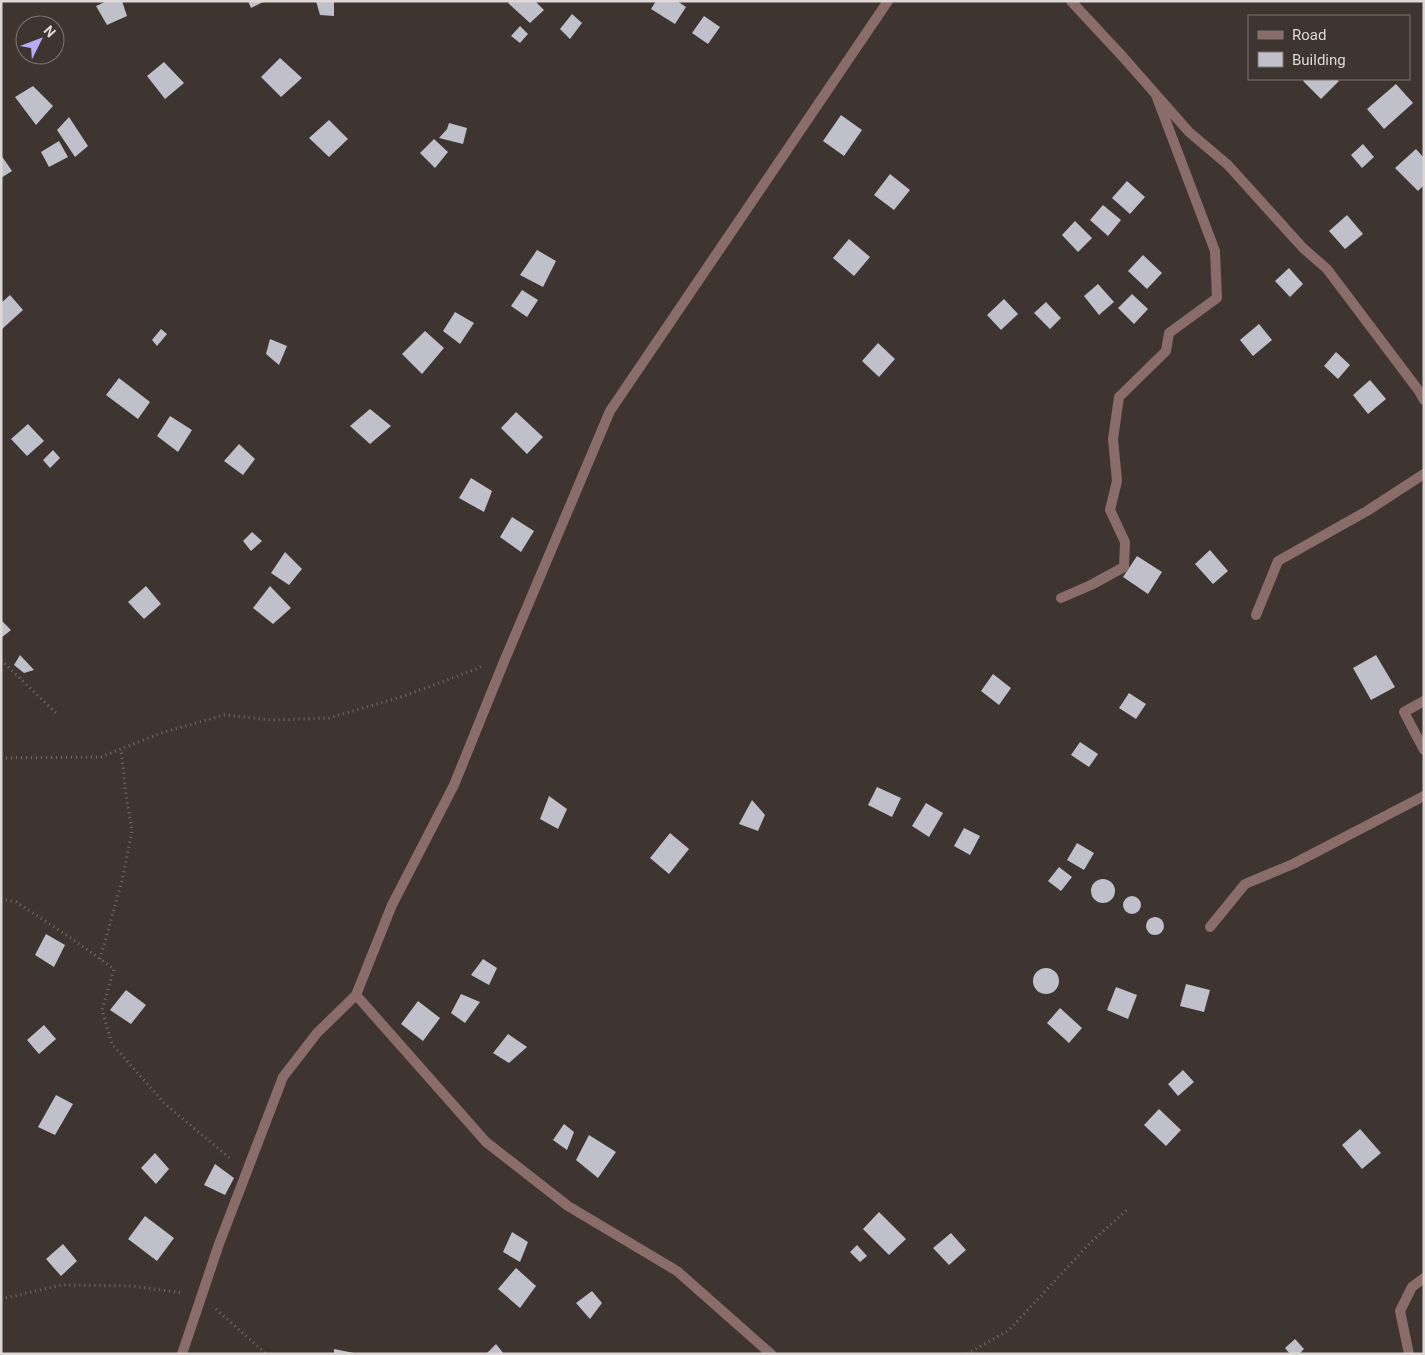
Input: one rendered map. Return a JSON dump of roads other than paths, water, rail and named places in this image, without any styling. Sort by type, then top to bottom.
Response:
[{"type":"street","points":[[182,1354],[219,1244],[283,1077],[317,1033],[356,995],[392,905],[454,785],[610,411],[888,1]]},
{"type":"street","points":[[1070,1],[1188,132],[1228,165],[1303,248],[1328,269],[1424,400]]},
{"type":"street","points":[[1061,598],[1124,567],[1125,542],[1110,510],[1117,480],[1113,439],[1119,397],[1166,351],[1169,333],[1217,298],[1215,251],[1156,95]]},
{"type":"street","points":[[1256,615],[1278,561],[1367,511],[1424,474]]},
{"type":"street","points":[[1424,701],[1404,712],[1424,750]]},
{"type":"street","points":[[1210,927],[1245,884],[1293,864],[1424,796]]},
{"type":"street","points":[[356,995],[486,1142],[568,1206],[677,1271],[771,1354]]},
{"type":"street","points":[[1409,1354],[1400,1311],[1412,1287],[1424,1278]]}]
